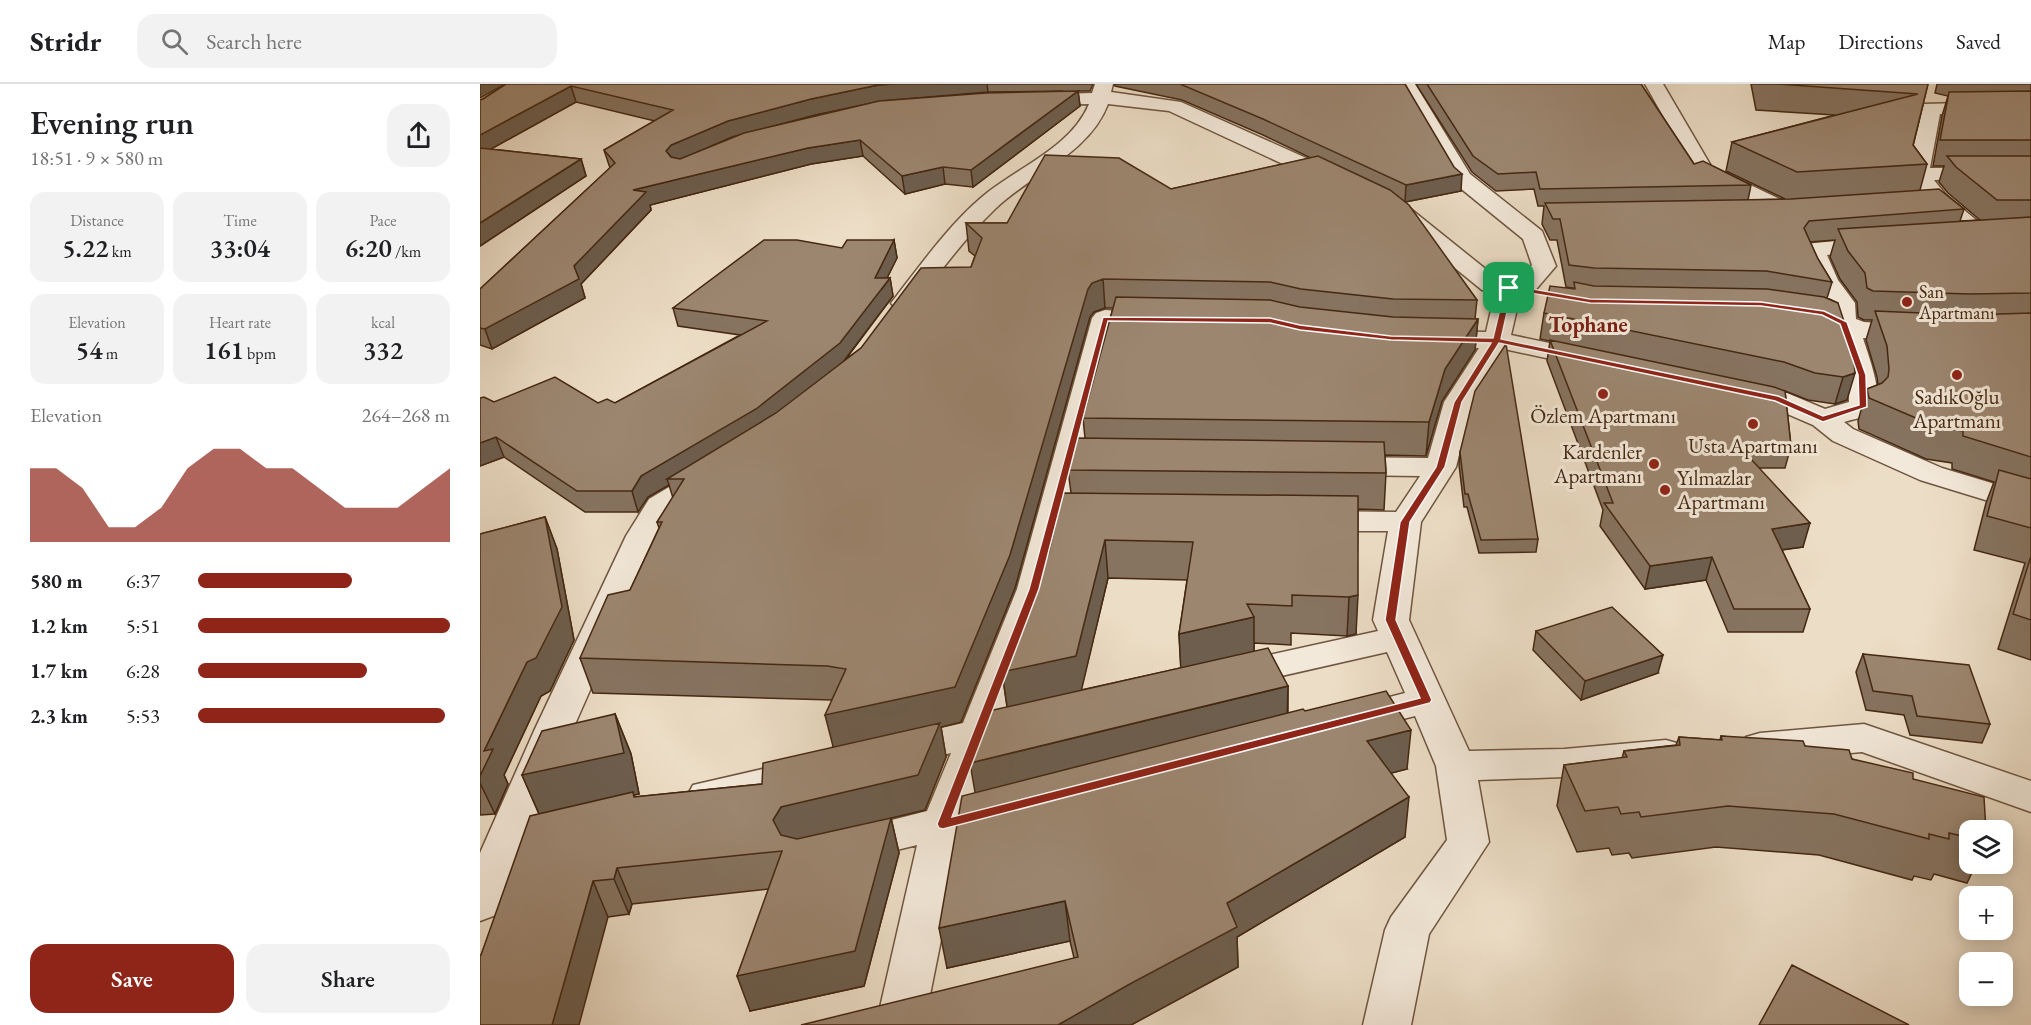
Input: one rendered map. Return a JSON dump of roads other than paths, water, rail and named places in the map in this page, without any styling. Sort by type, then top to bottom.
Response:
[{"type":"main road","points":[[480,98],[506,84]]},
{"type":"main road","points":[[480,109],[522,84]]},
{"type":"street","points":[[1387,1025],[1407,930],[1468,842],[1456,766],[1391,620],[1405,522],[1441,467],[1458,402],[1526,290],[1544,266],[1534,236],[1462,178],[1406,84]]},
{"type":"street","points":[[1654,84],[1703,171],[1786,211]]},
{"type":"street","points":[[886,328],[949,242],[991,200],[1047,162],[1078,133],[1097,109],[1102,91]]},
{"type":"street","points":[[1021,99],[1102,91],[1120,98],[1174,106],[1255,141],[1357,190]]},
{"type":"street","points":[[1917,96],[1958,108]]},
{"type":"street","points":[[1982,236],[1938,200],[1918,174],[1930,108],[2031,107]]},
{"type":"street","points":[[1918,174],[2031,173]]},
{"type":"street","points":[[1377,200],[1398,210],[1491,285],[1526,290]]},
{"type":"street","points":[[1880,204],[1938,200]]},
{"type":"street","points":[[1738,212],[1810,209]]},
{"type":"street","points":[[1512,216],[1547,216]]},
{"type":"street","points":[[1955,241],[1982,236],[2031,235]]},
{"type":"street","points":[[1823,419],[1863,407],[1862,375],[1844,322],[1842,303],[1826,280],[1814,249],[1897,243]]},
{"type":"street","points":[[1782,307],[1824,313],[1859,330],[1937,333]]},
{"type":"street","points":[[900,1025],[943,824],[1063,518],[1079,463],[1105,318],[1188,320]]},
{"type":"street","points":[[1402,338],[1497,340],[1625,367]]},
{"type":"street","points":[[1719,387],[1778,399],[1823,419],[1843,435],[1931,474],[2031,506]]},
{"type":"street","points":[[480,903],[563,709],[642,536],[660,506],[731,462]]},
{"type":"street","points":[[1313,465],[1441,467]]},
{"type":"street","points":[[1288,521],[1405,522]]},
{"type":"street","points":[[1200,683],[1399,638]]},
{"type":"street","points":[[1323,727],[1426,700]]},
{"type":"street","points":[[679,802],[1026,723]]},
{"type":"street","points":[[1456,766],[1564,763],[1864,738],[2031,797]]},
{"type":"street","points":[[818,853],[1000,810]]},
{"type":"street","points":[[506,842],[552,831]]},
{"type":"place","name":"San Apartmanı","points":[[1907,302]]},
{"type":"place","name":"SadıkOğlu Apartmanı","points":[[1957,375]]},
{"type":"place","name":"Özlem Apartmanı","points":[[1603,394]]},
{"type":"place","name":"Usta Apartmanı","points":[[1753,424]]},
{"type":"place","name":"Kardenler Apartmanı","points":[[1654,464]]},
{"type":"place","name":"Yılmazlar Apartmanı","points":[[1665,490]]},
{"type":"district","name":"Tophane","points":[[1588,324]]}]
